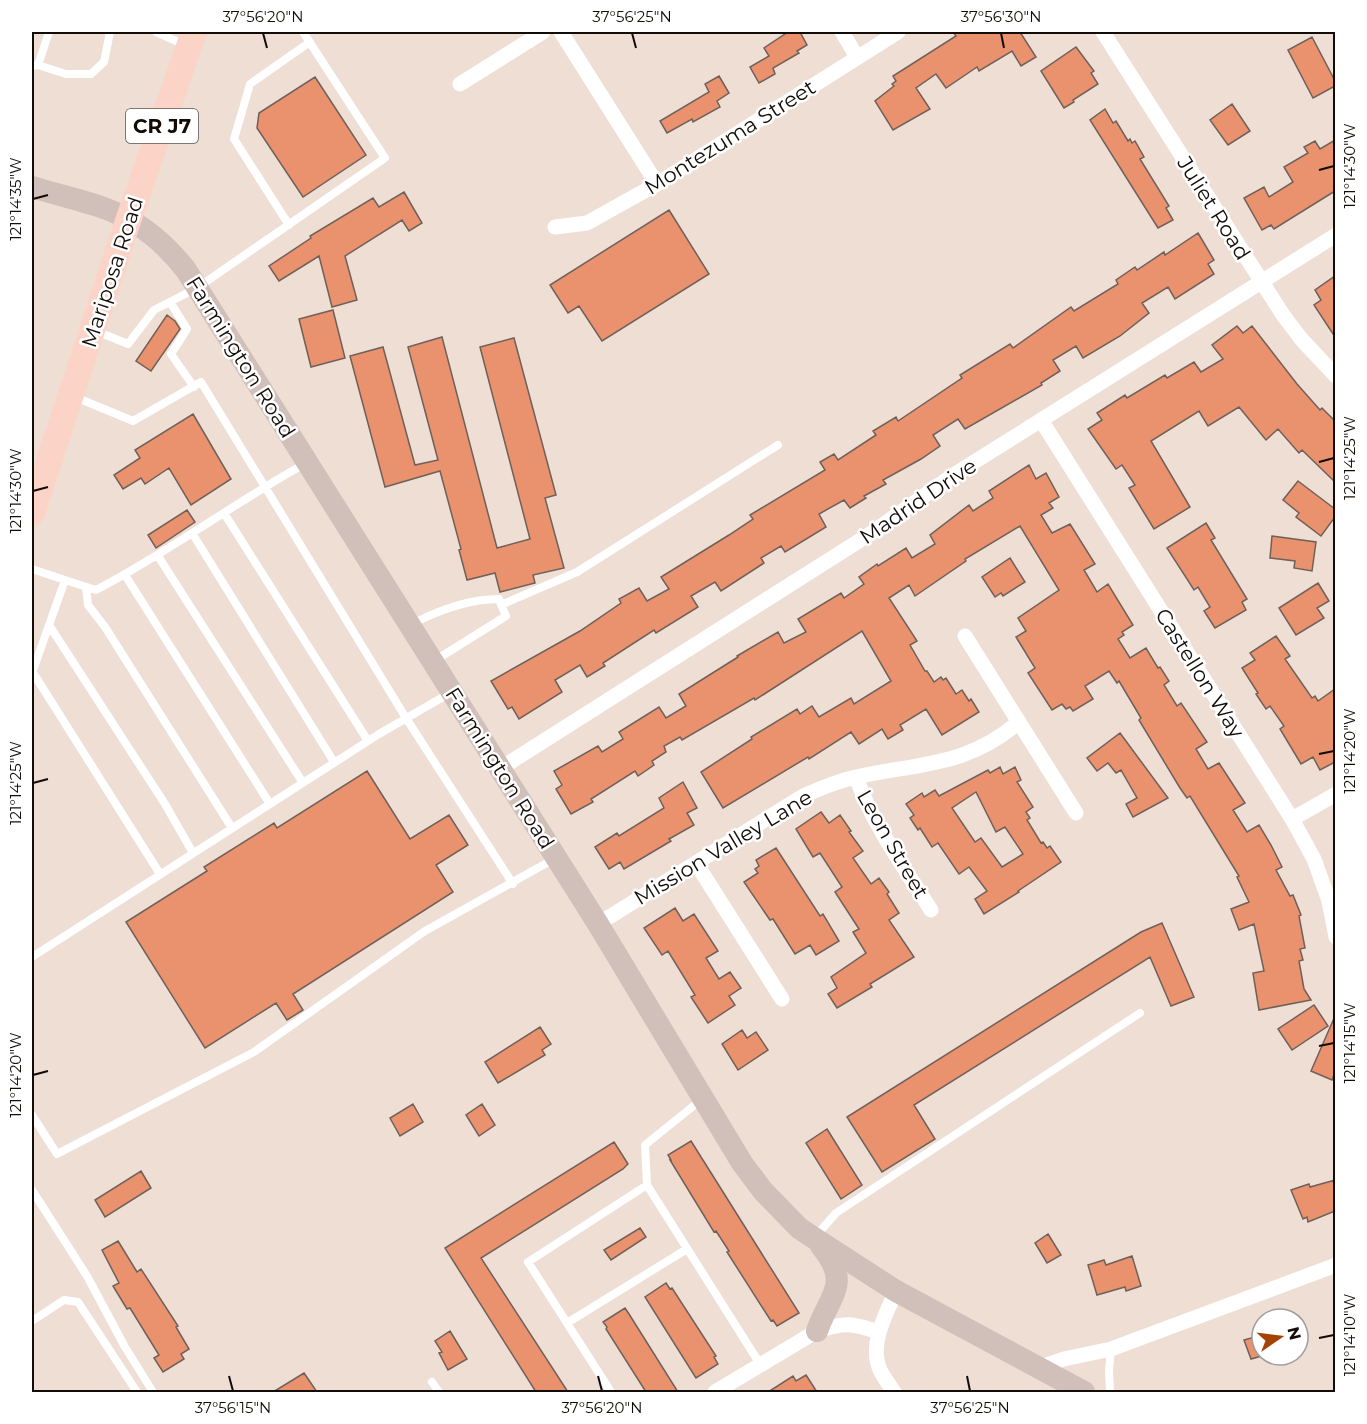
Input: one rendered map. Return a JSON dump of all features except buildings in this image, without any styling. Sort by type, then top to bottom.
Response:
[{"type":"main road","name":"Mariposa Road","points":[[32,513],[192,39]]},
{"type":"main road","name":"Farmington Road","points":[[32,187],[104,208],[129,221],[160,240],[186,270],[501,768],[742,1163],[763,1191],[800,1228],[896,1291],[1084,1392]]},
{"type":"main road","points":[[814,1238],[832,1260],[837,1278],[836,1291],[824,1312],[817,1331]]},
{"type":"street","points":[[460,84],[543,32]]},
{"type":"street","points":[[561,32],[657,184]]},
{"type":"street","points":[[842,32],[857,57]]},
{"type":"street","name":"Montezuma Street","points":[[555,227],[587,223],[657,184],[898,32]]},
{"type":"street","name":"Juliet Road","points":[[1103,32],[1261,282],[1302,340],[1335,376]]},
{"type":"street","name":"Madrid Drive","points":[[501,768],[870,534],[955,474],[1335,235]]},
{"type":"street","name":"Castellon Way","points":[[1041,420],[1292,819],[1317,870],[1329,901],[1335,937]]},
{"type":"street","points":[[965,636],[1076,813]]},
{"type":"street","name":"Mission Valley Lane","points":[[598,924],[804,796],[827,785],[856,777],[941,762],[965,755],[988,744],[1019,722]]},
{"type":"street","name":"Leon Street","points":[[856,777],[875,819],[931,910]]},
{"type":"street","points":[[1292,819],[1335,794]]},
{"type":"street","points":[[696,863],[782,999]]},
{"type":"street","points":[[1041,1367],[1064,1359],[1111,1349],[1335,1265]]},
{"type":"street","points":[[894,1392],[881,1371],[876,1356],[879,1332],[896,1291]]},
{"type":"street","points":[[715,1392],[817,1331],[852,1323],[879,1332]]},
{"type":"lane","points":[[49,32],[35,65],[66,74],[91,74],[104,62],[110,32]]},
{"type":"lane","points":[[156,32],[192,39]]},
{"type":"lane","points":[[93,330],[128,344],[154,310],[197,288],[385,158],[303,32]]},
{"type":"lane","points":[[289,225],[234,139],[250,84],[310,42]]},
{"type":"lane","points":[[170,302],[187,329],[171,354],[194,387]]},
{"type":"lane","points":[[71,395],[134,422],[201,382],[406,718],[513,884]]},
{"type":"lane","points":[[501,605],[577,572],[778,445]]},
{"type":"lane","points":[[32,569],[96,590],[158,556],[265,486],[308,462]]},
{"type":"lane","points":[[224,513],[368,741]]},
{"type":"lane","points":[[192,534],[334,762]]},
{"type":"lane","points":[[158,556],[303,783]]},
{"type":"lane","points":[[125,575],[270,804]]},
{"type":"lane","points":[[65,580],[32,672],[160,874]]},
{"type":"lane","points":[[86,587],[88,605],[105,627],[232,828]]},
{"type":"lane","points":[[410,626],[431,615],[478,599],[499,599],[506,616],[433,662]]},
{"type":"lane","points":[[49,625],[165,804],[193,853]]},
{"type":"lane","points":[[32,957],[334,762],[451,692]]},
{"type":"lane","points":[[32,1115],[57,1154],[254,1052],[425,931],[556,858]]},
{"type":"lane","points":[[814,1238],[836,1213],[1140,1013]]},
{"type":"lane","points":[[703,1098],[645,1144],[647,1185],[760,1365]]},
{"type":"lane","points":[[611,1392],[528,1262],[647,1185]]},
{"type":"lane","points":[[32,1190],[87,1276],[125,1347],[153,1392]]},
{"type":"lane","points":[[567,1323],[687,1249]]},
{"type":"lane","points":[[32,1321],[64,1300],[78,1302],[136,1392]]},
{"type":"lane","points":[[1110,1392],[1111,1349]]},
{"type":"lane","points":[[432,1382],[439,1392]]}]
